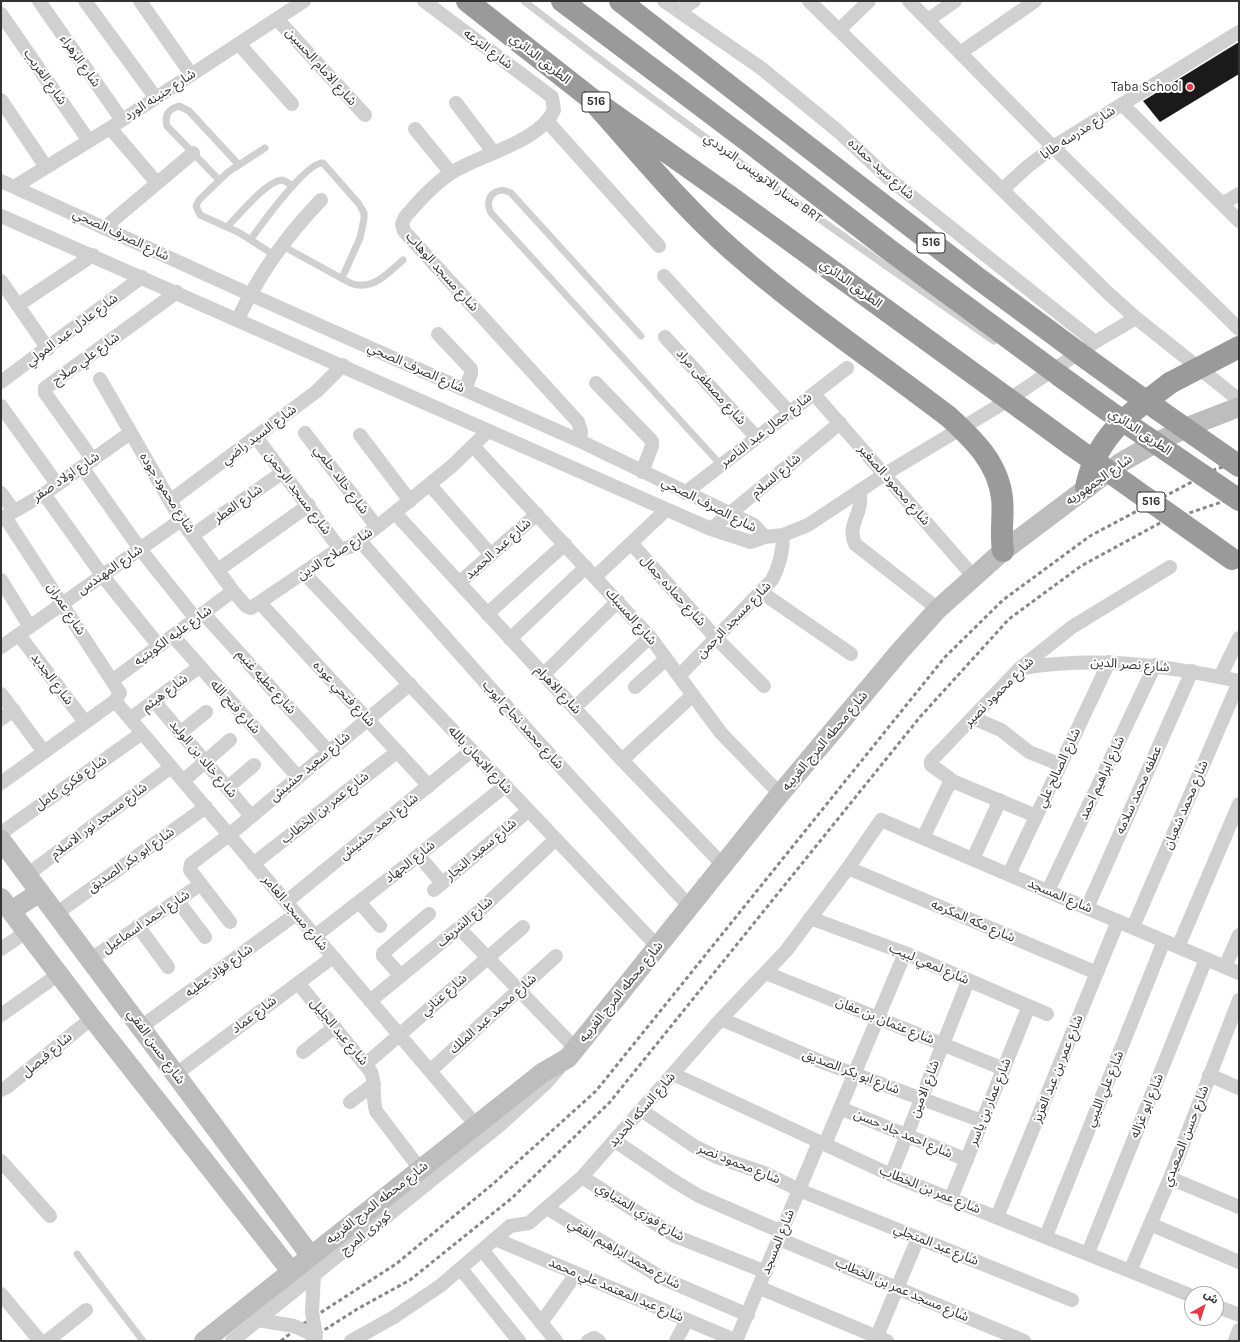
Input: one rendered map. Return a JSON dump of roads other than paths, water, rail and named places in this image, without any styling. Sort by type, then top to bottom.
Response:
[{"type":"highway","name":"الطريق الدائري","points":[[466,1],[589,97],[729,196],[1101,466],[1239,564]]},
{"type":"highway","name":"الطريق الدائري","points":[[562,1],[904,261],[1236,503]]},
{"type":"highway","name":"الطريق الدائري","points":[[620,1],[979,279],[1182,427],[1239,466]]},
{"type":"highway","points":[[589,97],[685,203],[731,249],[786,294],[961,428],[992,465],[999,480],[1002,499],[1001,536],[1003,550]]},
{"type":"highway","points":[[1086,487],[1094,460],[1108,436],[1127,416],[1170,383],[1239,347]]},
{"type":"main road","name":"شارع الجمهوريه","points":[[973,576],[1003,550],[1120,463],[1157,442],[1195,424],[1239,407]]},
{"type":"main road","name":"شارع محطه المرج الغربيه","points":[[204,1341],[420,1168],[542,1073],[572,1053],[780,794],[900,651],[938,609],[973,576]]},
{"type":"main road","name":"شارع حسن الفقي","points":[[1,840],[57,913],[310,1255]]},
{"type":"main road","points":[[40,892],[6,904],[92,1018],[291,1271]]},
{"type":"street","name":"شارع الزهراء","points":[[39,1],[122,120]]},
{"type":"street","points":[[85,1],[156,98]]},
{"type":"street","points":[[140,1],[192,74]]},
{"type":"street","name":"شارع جنينه الورد","points":[[14,187],[110,128],[304,1]]},
{"type":"street","name":"شارع الترعه","points":[[424,1],[552,98],[554,110],[547,121]]},
{"type":"street","name":"شارع سيد حماده","points":[[664,1],[773,77],[839,132],[887,177],[1094,342]]},
{"type":"street","points":[[679,11],[694,1]]},
{"type":"street","points":[[809,1],[1109,294],[1136,318],[1239,400]]},
{"type":"street","points":[[839,30],[869,1]]},
{"type":"street","points":[[909,1],[1053,147],[1239,329]]},
{"type":"street","points":[[928,20],[955,1]]},
{"type":"street","points":[[960,53],[1035,1]]},
{"type":"street","name":"شارع الغريب","points":[[1,14],[89,141]]},
{"type":"street","name":"شارع الامام الحسين","points":[[277,19],[365,115]]},
{"type":"street","name":"شارع مدرسه طابا","points":[[1003,189],[1027,167],[1053,147],[1239,32]]},
{"type":"street","points":[[239,44],[292,104]]},
{"type":"street","points":[[1,100],[46,167]]},
{"type":"street","points":[[456,103],[494,154]]},
{"type":"street","points":[[1122,104],[1239,221]]},
{"type":"street","points":[[547,121],[659,246]]},
{"type":"street","name":"شارع مسجد الوهاب","points":[[547,121],[522,140],[494,154],[479,158],[452,173],[424,196],[405,217],[402,224],[404,231],[578,422],[581,432],[580,441]]},
{"type":"street","points":[[110,128],[158,183]]},
{"type":"street","points":[[415,129],[452,173]]},
{"type":"street","points":[[104,228],[193,153]]},
{"type":"street","name":"شارع الصرف الصحي","points":[[1,181],[249,294],[580,441],[754,525],[766,537],[756,542],[745,542],[711,529],[177,292],[1,216]]},
{"type":"street","points":[[1222,204],[1239,194]]},
{"type":"street","points":[[238,319],[249,294],[278,250],[321,200]]},
{"type":"street","points":[[18,305],[93,255]]},
{"type":"street","points":[[664,276],[790,413]]},
{"type":"street","name":"شارع عادل عبد المولي","points":[[1,382],[48,349],[142,277]]},
{"type":"street","points":[[1,281],[48,349]]},
{"type":"street","name":"شارع علي صلاح","points":[[140,549],[45,393],[46,388],[177,292]]},
{"type":"street","points":[[766,537],[783,535],[808,525],[885,474],[1035,382],[1094,342],[1136,318]]},
{"type":"street","points":[[438,334],[471,369],[471,374],[465,390]]},
{"type":"street","name":"شارع مصطفى مراد","points":[[665,337],[757,438]]},
{"type":"street","name":"شارع السيد راضي","points":[[171,500],[316,391],[343,366]]},
{"type":"street","name":"شارع جمال عبد الناصر","points":[[685,493],[848,368]]},
{"type":"street","name":"شارع محمود جوده","points":[[100,379],[130,433],[171,500],[181,520],[233,591]]},
{"type":"street","points":[[596,383],[652,441],[652,446],[642,472]]},
{"type":"street","name":"شارع محمود الصغير","points":[[814,394],[973,576]]},
{"type":"street","points":[[1,406],[57,484]]},
{"type":"street","name":"شارع السلام","points":[[711,529],[840,423]]},
{"type":"street","name":"شارع صلاح الدين","points":[[260,603],[340,549],[347,549],[360,541],[430,485],[488,431]]},
{"type":"street","name":"شارع اولاد صقر","points":[[7,516],[44,494],[130,433]]},
{"type":"street","name":"شارع خالد حلمي","points":[[305,433],[377,527]]},
{"type":"street","points":[[360,435],[410,501]]},
{"type":"street","name":"شارع مسجد الرحمن","points":[[256,437],[309,505],[340,549]]},
{"type":"street","name":"شارع المسبك","points":[[473,446],[650,637],[721,733],[780,794]]},
{"type":"street","name":"شارع العطر","points":[[193,535],[284,472]]},
{"type":"street","points":[[430,485],[491,555]]},
{"type":"street","points":[[859,491],[861,509],[852,531],[855,544],[938,609]]},
{"type":"street","name":"شارع عمران","points":[[1,493],[7,516],[113,680],[120,693],[115,701]]},
{"type":"street","points":[[44,494],[102,575],[159,646]]},
{"type":"street","points":[[218,570],[309,505]]},
{"type":"street","points":[[510,639],[591,572],[631,543],[666,510]]},
{"type":"street","name":"شارع الاهرام","points":[[395,513],[622,760],[723,865]]},
{"type":"street","name":"شارع عبد الحميد","points":[[459,584],[537,514]]},
{"type":"street","name":"شارع المهندس","points":[[1,647],[181,520]]},
{"type":"street","name":"شارع مسجد الرحمن","points":[[679,676],[772,580],[779,568],[783,551],[783,535]]},
{"type":"street","name":"شارع محمد نجاح ايوب","points":[[360,541],[538,743],[690,907]]},
{"type":"street","name":"شارع حماده جمال","points":[[631,543],[716,638],[764,686]]},
{"type":"street","points":[[487,614],[565,544]]},
{"type":"street","name":"شارع عطيه غنيم","points":[[140,549],[200,616],[329,752]]},
{"type":"street","name":"شارع محمود نصير","points":[[950,780],[930,763],[1020,669],[1072,628],[1170,567]]},
{"type":"street","name":"شارع الايمان بالله","points":[[304,573],[410,684],[471,752],[657,946]]},
{"type":"street","points":[[1,580],[30,627]]},
{"type":"street","points":[[233,591],[248,608],[253,608],[260,603]]},
{"type":"street","name":"شارع عليه الكويتيه","points":[[113,680],[233,591]]},
{"type":"street","points":[[761,592],[851,654]]},
{"type":"street","points":[[543,675],[618,601]]},
{"type":"street","name":"شارع فتحي عوده","points":[[260,603],[429,786]]},
{"type":"street","name":"شارع الجديد","points":[[19,635],[85,722]]},
{"type":"street","name":"شارع فتح الله","points":[[172,636],[298,777]]},
{"type":"street","points":[[574,708],[650,637]]},
{"type":"street","points":[[1220,677],[1239,638]]},
{"type":"street","points":[[635,687],[666,658]]},
{"type":"street","name":"شارع نصر الدين","points":[[1020,669],[1073,662],[1109,662],[1155,665],[1239,681]]},
{"type":"street","name":"شارع الصالح علي","points":[[1009,874],[1059,764],[1109,662]]},
{"type":"street","name":"شارع ابراهيم احمد","points":[[1048,891],[1155,665]]},
{"type":"street","name":"شارع هيثم","points":[[130,719],[200,667]]},
{"type":"street","name":"عطفه محمد سلامه","points":[[1086,908],[1192,671]]},
{"type":"street","name":"شارع محمد شعبان","points":[[1133,928],[1239,681]]},
{"type":"street","name":"شارع سعيد حشيش","points":[[230,922],[190,870],[191,864],[229,835],[410,684]]},
{"type":"street","points":[[1,694],[44,752]]},
{"type":"street","points":[[622,760],[693,695]]},
{"type":"street","points":[[1,783],[115,701]]},
{"type":"street","name":"شارع مسجد العامر","points":[[115,701],[476,1125]]},
{"type":"street","name":"شارع خالد بن الوليد","points":[[154,701],[252,816]]},
{"type":"street","points":[[1,719],[14,710]]},
{"type":"street","points":[[180,732],[206,712]]},
{"type":"street","points":[[973,718],[1001,730],[1030,752],[1059,764]]},
{"type":"street","name":"شارع فكري كامل","points":[[1,833],[142,733]]},
{"type":"street","points":[[184,781],[230,740]]},
{"type":"street","name":"شارع عمر بن الخطاب","points":[[253,864],[397,752]]},
{"type":"street","name":"شارع احمد حشيش","points":[[286,902],[471,752]]},
{"type":"street","points":[[227,788],[254,764]]},
{"type":"street","name":"شارع مسجد نور الاسلام","points":[[28,875],[171,767]]},
{"type":"street","points":[[923,838],[950,780],[1036,816]]},
{"type":"street","name":"شارع الجهاد","points":[[315,936],[419,856],[505,786]]},
{"type":"street","points":[[972,859],[1000,800]]},
{"type":"street","points":[[1178,947],[1239,804]]},
{"type":"street","name":"شارع ابو بكر الصديق","points":[[57,913],[206,808]]},
{"type":"street","name":"شارع سعيد النجار","points":[[419,856],[438,886],[528,811]]},
{"type":"street","name":"شارع المسجد","points":[[881,820],[1239,973]]},
{"type":"street","name":"شارع السكه الحديد","points":[[351,1341],[417,1302],[483,1251],[510,1226],[529,1223],[582,1177],[721,1019],[786,951],[848,868],[881,820]]},
{"type":"street","name":"شارع الشريف","points":[[370,1001],[459,928],[556,839]]},
{"type":"street","name":"شارع مكه المكرمه","points":[[848,868],[1097,973]]},
{"type":"street","name":"شارع احمد اسماعيل","points":[[91,959],[201,884]]},
{"type":"street","points":[[177,900],[205,937]]},
{"type":"street","points":[[359,902],[380,926]]},
{"type":"street","name":"شارع فؤاد عطيه","points":[[141,1027],[296,914]]},
{"type":"street","points":[[401,976],[383,956],[383,953],[429,914]]},
{"type":"street","name":"شارع لمعي لبيب","points":[[810,918],[905,953],[1047,1014]]},
{"type":"street","name":"شارع عمر بن عبد العزيز","points":[[997,1217],[1118,921]]},
{"type":"street","points":[[138,926],[168,967]]},
{"type":"street","name":"شارع عناني","points":[[366,1064],[523,927]]},
{"type":"street","points":[[459,928],[519,991],[572,1053]]},
{"type":"street","points":[[1,949],[26,932]]},
{"type":"street","points":[[1226,967],[1239,935]]},
{"type":"street","name":"شارع علي الليبي","points":[[1046,1236],[1164,941]]},
{"type":"street","points":[[822,1143],[840,1108],[905,953]]},
{"type":"street","name":"شارع محمد عبد الملك","points":[[430,1071],[556,956]]},
{"type":"street","name":"شارع عماد","points":[[176,1074],[333,957]]},
{"type":"street","name":"شارع ابو غزاله","points":[[1088,1253],[1206,959]]},
{"type":"street","name":"شارع عثمان بن عفان","points":[[766,973],[1004,1069]]},
{"type":"street","points":[[1,1015],[59,974]]},
{"type":"street","name":"شارع الامين","points":[[891,1175],[968,980]]},
{"type":"street","name":"شارع عبد الجليل","points":[[298,983],[366,1064],[371,1072],[374,1084]]},
{"type":"street","name":"شارع حسن الصعيدي","points":[[1130,1270],[1170,1178],[1209,1075],[1234,1027],[1239,1000]]},
{"type":"street","name":"شارع عمار بن ياسر","points":[[951,1198],[1029,1006]]},
{"type":"street","name":"شارع فيصل","points":[[1,1090],[8,1087],[92,1018]]},
{"type":"street","name":"شارع ابو بكر الصديق","points":[[721,1019],[822,1062],[982,1121]]},
{"type":"street","points":[[302,1052],[335,1027]]},
{"type":"street","name":"كوبرى المرج","points":[[232,1341],[500,1125],[545,1084],[572,1053]]},
{"type":"street","name":"شارع عمر بن الخطاب","points":[[673,1074],[891,1175],[1184,1293]]},
{"type":"street","points":[[1209,1075],[1239,1088]]},
{"type":"street","points":[[350,1102],[374,1084]]},
{"type":"street","points":[[374,1084],[374,1104],[376,1111],[420,1168]]},
{"type":"street","name":"شارع احمد جاد حسن","points":[[840,1108],[967,1160]]},
{"type":"street","name":"شارع محمود نصر","points":[[641,1110],[694,1146],[717,1157],[767,1174],[799,1190]]},
{"type":"street","name":"شارع مسجد عمر بن الخطاب","points":[[615,1141],[699,1196],[781,1236],[1024,1341]]},
{"type":"street","name":"شارع المسجد","points":[[737,1341],[799,1190],[822,1143]]},
{"type":"street","points":[[1,1161],[50,1216]]},
{"type":"street","name":"شارع فوزي المنياوي","points":[[582,1177],[675,1236],[766,1272]]},
{"type":"street","points":[[1170,1178],[1239,1207]]},
{"type":"street","name":"شارع عبد المتجلي","points":[[799,1190],[1072,1300]]},
{"type":"street","name":"شارع محمد ابراهيم الفقي","points":[[547,1208],[662,1278],[748,1315]]},
{"type":"street","points":[[1150,1224],[1239,1262]]},
{"type":"street","points":[[760,1288],[880,1340],[898,1287],[918,1238]]},
{"type":"street","name":"شارع عبد المعتمد علي محمد","points":[[495,1239],[737,1341]]},
{"type":"street","points":[[483,1251],[556,1341]]},
{"type":"street","points":[[460,1269],[519,1341]]},
{"type":"street","points":[[541,1323],[576,1274]]},
{"type":"street","points":[[314,1275],[312,1312],[318,1338]]},
{"type":"street","points":[[1,1294],[40,1341]]},
{"type":"street","points":[[1224,1309],[1239,1315]]},
{"type":"street","points":[[47,1341],[86,1310]]},
{"type":"street","points":[[258,1320],[294,1326],[318,1338]]},
{"type":"street","points":[[676,1341],[687,1320]]},
{"type":"street","points":[[588,1341],[594,1338],[599,1341]]},
{"type":"lane","name":"مسار الاتوبيس الترددي BRT","points":[[524,1],[590,52],[872,256],[999,344]]},
{"type":"lane","points":[[219,180],[167,126],[166,115],[174,107],[179,106],[189,111],[238,164]]},
{"type":"lane","points":[[264,148],[238,164],[199,200],[196,210],[200,215],[228,226],[251,239],[355,285],[372,284],[403,260]]},
{"type":"lane","points":[[251,239],[293,186],[314,165],[322,163],[362,208],[364,219],[360,238],[342,278]]},
{"type":"lane","points":[[228,226],[258,195],[275,181],[283,180],[293,186]]},
{"type":"lane","points":[[641,336],[511,193],[498,190],[491,196],[488,204],[491,213],[722,465]]},
{"type":"lane","points":[[1062,387],[1236,503]]},
{"type":"lane","points":[[76,1254],[143,1341]]},
{"type":"railway","points":[[281,1341],[300,1326],[396,1264],[494,1183],[596,1091],[945,657],[1003,600],[1090,536],[1216,469],[1239,462]]},
{"type":"railway","points":[[307,1341],[359,1308],[410,1280],[512,1198],[610,1102],[920,717],[1009,619],[1081,566],[1160,523],[1239,496]]},
{"type":"place","name":"Taba School","points":[[1190,87]]}]
